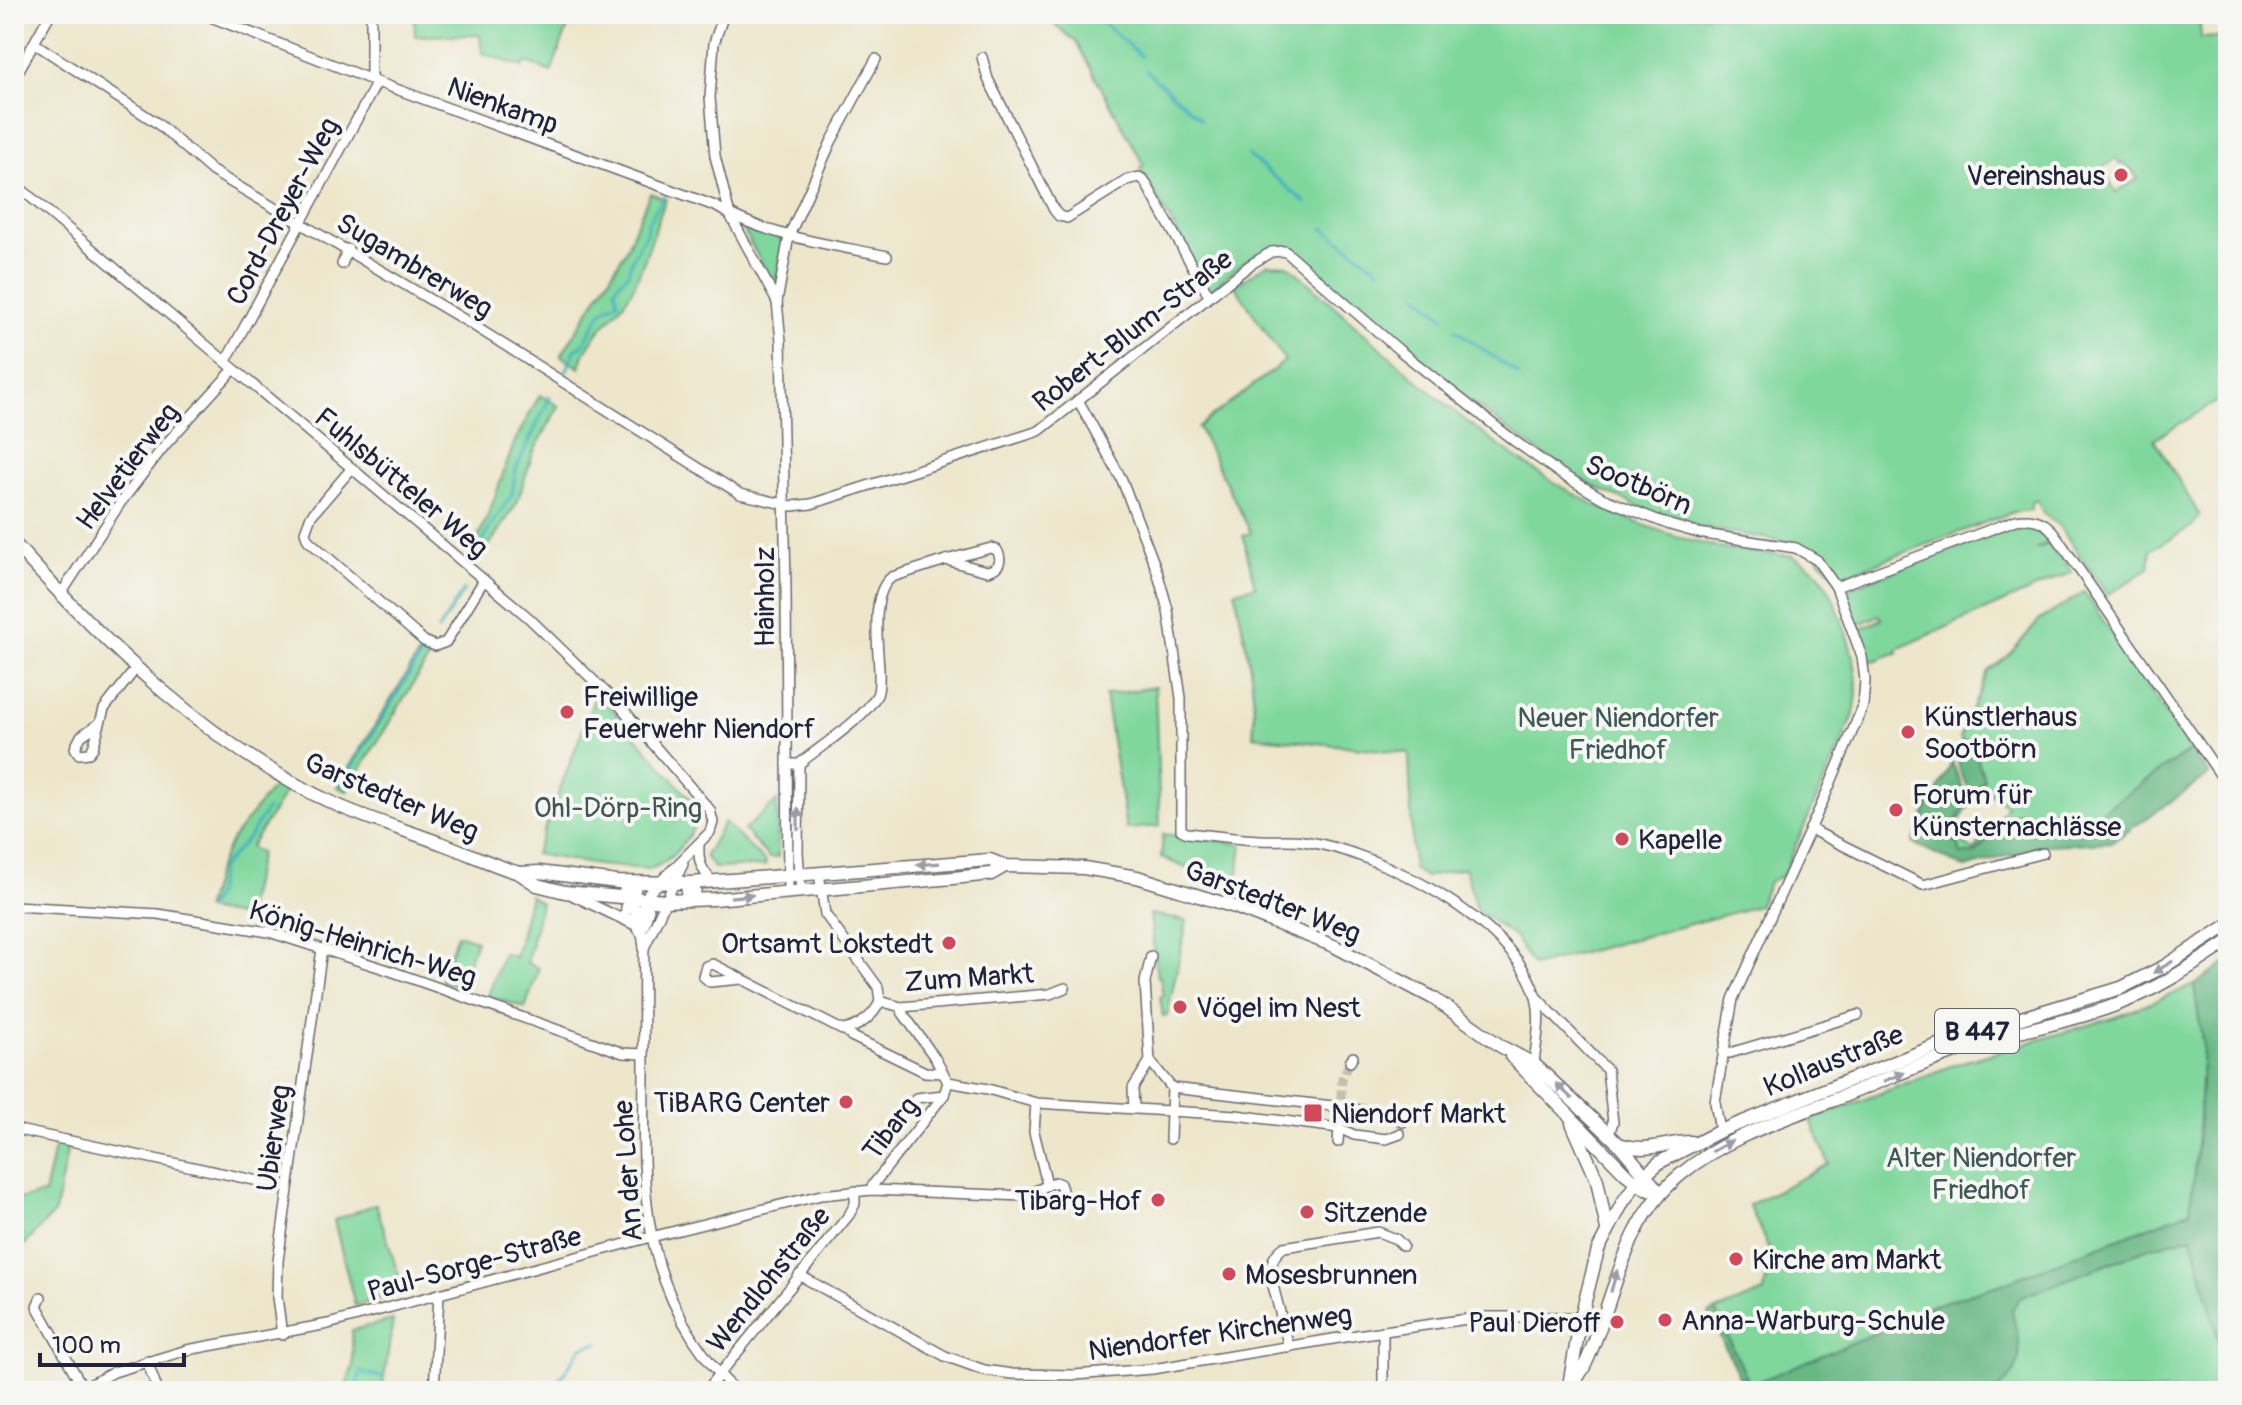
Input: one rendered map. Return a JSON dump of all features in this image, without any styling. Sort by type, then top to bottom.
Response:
[{"type":"main road","name":"Garstedter Weg","points":[[14,543],[61,594],[137,667],[238,747],[324,798],[519,873],[537,885],[565,892],[665,901],[820,891],[991,874],[1005,866]]},
{"type":"main road","name":"Garstedter Weg","points":[[519,873],[673,883],[990,860],[1005,866],[1084,868],[1124,875],[1235,907],[1334,946],[1433,998],[1502,1047],[1534,1064],[1614,1139],[1646,1189],[1660,1193]]},
{"type":"main road","name":"Kollaustraße","points":[[1720,1131],[1961,1036],[2121,988],[2165,966],[2228,925]]},
{"type":"main road","name":"Kollaustraße","points":[[1660,1193],[1692,1165],[1725,1144],[1975,1045],[2114,1006],[2156,987],[2228,942]]},
{"type":"main road","name":"Garstedter Weg","points":[[1502,1047],[1567,1113],[1641,1178]]},
{"type":"main road","points":[[1567,1113],[1597,1180],[1607,1232]]},
{"type":"main road","name":"B 447","points":[[1569,1388],[1581,1317],[1598,1250],[1607,1232],[1641,1178],[1694,1142],[1720,1131]]},
{"type":"main road","points":[[1614,1139],[1643,1149],[1694,1142]]},
{"type":"main road","name":"B 447","points":[[1569,1388],[1590,1355],[1623,1254],[1637,1226],[1660,1193]]},
{"type":"street","points":[[14,79],[50,14]]},
{"type":"street","name":"Nienkamp","points":[[203,14],[789,236],[887,256]]},
{"type":"street","name":"Cord-Dreyer-Weg","points":[[230,365],[374,81],[371,14]]},
{"type":"street","name":"Hainholz","points":[[724,14],[714,43],[710,97],[715,156],[730,215],[777,302]]},
{"type":"street","name":"Sugambrerweg","points":[[34,43],[157,123],[212,171],[348,249],[740,494],[785,504]]},
{"type":"street","points":[[982,57],[988,79],[1059,216],[1067,218],[1127,180],[1139,177],[1144,180],[1209,296]]},
{"type":"street","name":"Hainholz","points":[[794,875],[787,764],[783,393],[777,302],[789,236],[831,142],[876,59]]},
{"type":"street","name":"Fuhlsbütteler Weg","points":[[14,183],[580,664],[708,806],[713,818],[713,825],[699,844],[657,883]]},
{"type":"street","points":[[342,264],[348,249]]},
{"type":"street","name":"Robert-Blum-Straße","points":[[785,504],[811,504],[1039,431],[1209,296],[1250,265],[1275,251]]},
{"type":"street","name":"Sootbörn","points":[[1275,251],[1285,251],[1399,350],[1561,474],[1602,498],[1670,525],[1698,533],[1796,548],[1817,560],[1836,587],[1862,657],[1865,691],[1858,720],[1733,999],[1715,1110],[1720,1131]]},
{"type":"street","name":"Helvetierweg","points":[[61,594],[121,502],[230,365]]},
{"type":"street","points":[[1078,400],[1122,480],[1153,559],[1168,610],[1181,698],[1179,827],[1187,833],[1262,841],[1303,841],[1351,853],[1429,888],[1493,933],[1522,965],[1537,998],[1539,1022],[1534,1064]]},
{"type":"street","points":[[352,468],[311,516],[305,532],[308,540],[424,641],[435,646],[446,642],[484,580]]},
{"type":"street","points":[[1836,587],[2016,520],[2033,519],[2044,523],[2054,533],[2228,786]]},
{"type":"street","points":[[787,764],[799,764],[865,710],[878,693],[878,609],[884,582],[892,577],[946,560],[991,548],[997,550],[1001,557],[999,565],[987,571],[946,560]]},
{"type":"street","points":[[100,723],[104,709],[137,667]]},
{"type":"street","name":"Hainholz","points":[[794,892],[799,764]]},
{"type":"street","points":[[1810,829],[1923,885],[2043,853]]},
{"type":"street","points":[[699,844],[698,860],[702,871],[712,881]]},
{"type":"street","name":"Fuhlsbütteler Weg","points":[[673,883],[685,860]]},
{"type":"street","name":"Zum Markt","points":[[819,873],[825,914],[878,987],[880,1001],[901,1007],[1050,994],[1065,988]]},
{"type":"street","points":[[644,900],[657,883]]},
{"type":"street","name":"An der Lohe","points":[[644,948],[673,883]]},
{"type":"street","name":"Garstedter Weg","points":[[565,892],[642,930]]},
{"type":"street","name":"An der Lohe","points":[[644,900],[640,917],[644,948],[644,1176],[651,1237],[658,1267],[688,1330],[719,1374],[737,1391]]},
{"type":"street","name":"König-Heinrich-Weg","points":[[14,906],[158,914],[269,932],[598,1045],[623,1053],[644,1054]]},
{"type":"street","name":"Ubierweg","points":[[282,1335],[277,1297],[278,1261],[322,949]]},
{"type":"street","points":[[1151,956],[1145,982],[1150,1061],[1172,1088],[1170,1139]]},
{"type":"street","name":"Tibarg","points":[[742,979],[925,1072],[1036,1103],[1225,1115],[1236,1119],[1259,1118],[1339,1128],[1354,1135],[1386,1139],[1400,1134]]},
{"type":"street","points":[[1537,998],[1607,1070],[1614,1139]]},
{"type":"street","points":[[846,1030],[874,1012],[880,1001]]},
{"type":"street","name":"Tibarg","points":[[872,1190],[872,1186],[944,1095],[946,1078],[901,1007]]},
{"type":"street","points":[[1723,1052],[1730,1053],[1858,1015]]},
{"type":"street","points":[[1134,1109],[1133,1088],[1150,1061]]},
{"type":"street","points":[[1172,1088],[1261,1098],[1338,1112],[1389,1114],[1403,1122]]},
{"type":"street","name":"Tibarg","points":[[916,1098],[944,1095]]},
{"type":"street","points":[[1225,1115],[1227,1095]]},
{"type":"street","points":[[1259,1118],[1261,1098]]},
{"type":"street","points":[[1036,1103],[1034,1132],[1047,1184]]},
{"type":"street","points":[[1338,1112],[1338,1142]]},
{"type":"street","points":[[14,1129],[287,1187]]},
{"type":"street","name":"Paul-Sorge-Straße","points":[[41,1297],[37,1306],[80,1390],[114,1372],[187,1350],[282,1335],[806,1199],[872,1190],[1050,1199],[1059,1197],[1062,1190],[1060,1184],[1055,1182],[1024,1196]]},
{"type":"street","name":"Wendlohstraße","points":[[706,1391],[849,1215],[855,1204],[855,1191]]},
{"type":"street","points":[[1289,1347],[1271,1278],[1270,1267],[1279,1251],[1284,1247],[1378,1232],[1396,1239],[1403,1246]]},
{"type":"street","name":"Niendorfer Kirchenweg","points":[[799,1275],[945,1356],[989,1372],[1051,1375],[1121,1372],[1481,1317],[1581,1317]]},
{"type":"street","points":[[434,1391],[439,1294]]},
{"type":"street","name":"Niendorfer Kirchenweg","points":[[1379,1390],[1383,1331]]},
{"type":"street","points":[[147,1361],[158,1391]]},
{"type":"green space","points":[[414,14],[557,14],[571,19],[551,72],[526,62],[523,67],[482,53],[480,35],[415,36]]},
{"type":"green space","points":[[1042,14],[1399,14],[1405,20],[1411,14],[2199,14],[2201,38],[2219,37],[2228,64],[2228,395],[2154,439],[2200,516],[2192,526],[2151,550],[2149,568],[2108,595],[2059,526],[2043,513],[2037,500],[2031,502],[2031,510],[2013,512],[1850,573],[1850,578],[1838,577],[1813,553],[1795,543],[1668,519],[1597,488],[1563,469],[1476,406],[1288,248],[1277,247],[1256,254],[1210,290],[1140,168],[1144,165],[1076,42]],"holes":[[[2116,159],[2120,165],[2124,163],[2138,179],[2116,192],[2102,168]]]},
{"type":"green space","points":[[650,193],[666,199],[639,274],[623,304],[588,347],[580,368],[561,356],[625,252]]},
{"type":"green space","points":[[745,224],[783,239],[776,284],[744,231]]},
{"type":"green space","name":"Neuer Niendorfer Friedhof","points":[[1267,264],[1288,265],[1454,411],[1525,464],[1576,495],[1638,523],[1698,543],[1793,556],[1823,578],[1852,652],[1856,703],[1853,717],[1782,876],[1770,881],[1758,906],[1533,966],[1514,937],[1476,909],[1465,868],[1425,877],[1413,869],[1409,753],[1253,736],[1252,681],[1235,591],[1255,586],[1243,536],[1251,533],[1198,427],[1285,361],[1235,286]]},
{"type":"green space","points":[[540,395],[559,406],[533,453],[517,503],[480,559],[471,553],[515,441]]},
{"type":"green space","points":[[2020,524],[2035,525],[2050,535],[2052,541],[2035,549],[2053,543],[2072,572],[1897,649],[1898,653],[1874,661],[1865,660],[1856,631],[1882,619],[1879,615],[1855,626],[1845,597],[1851,587]]},
{"type":"green space","points":[[2084,592],[2191,750],[2083,824],[2057,827],[2050,831],[2028,812],[2010,814],[1976,854],[1961,854],[1946,835],[1984,779],[1976,755],[1960,738],[1988,671],[2007,657],[2040,620]],"holes":[[[1983,788],[2007,806],[1974,851],[1950,833]]]},
{"type":"green space","points":[[419,654],[429,658],[347,791],[337,787]]},
{"type":"green space","points":[[1155,687],[1160,826],[1126,829],[1105,695]]},
{"type":"green space","name":"Ohl-Dörp-Ring","points":[[597,692],[699,809],[693,827],[681,846],[665,861],[648,869],[598,865],[535,854]]},
{"type":"green space","points":[[1962,740],[1976,755],[1984,779],[1973,794],[1959,768],[1958,754]]},
{"type":"green space","points":[[2191,750],[2209,775],[2112,842],[2046,845],[1965,868],[1913,843],[1932,797],[1952,762],[1971,798],[1946,835],[1958,844],[1961,854],[1975,854],[2010,814],[2028,812],[2050,831],[2063,819],[2083,824]]},
{"type":"green space","points":[[276,783],[287,790],[250,847],[260,853],[245,917],[205,910],[217,870],[232,839]]},
{"type":"green space","points":[[777,801],[778,857],[769,858],[744,830]]},
{"type":"green space","points":[[724,822],[766,863],[765,866],[714,868],[705,856]]},
{"type":"green space","points":[[1163,834],[1242,844],[1236,890],[1161,857]]},
{"type":"green space","name":"Ohl-Dörp-Ring","points":[[530,895],[541,903],[527,963],[539,968],[525,1008],[488,996],[503,953],[515,957]]},
{"type":"green space","points":[[1150,914],[1187,921],[1167,1016],[1163,1017],[1160,997],[1163,996],[1160,977],[1157,977]]},
{"type":"green space","points":[[457,934],[476,940],[460,987],[441,981]]},
{"type":"green space","points":[[2228,962],[2228,1157],[2222,1159],[2228,1243],[2228,1377],[2192,1236],[2149,1248],[2019,1298],[2012,1310],[2019,1345],[2018,1364],[2006,1382],[1995,1391],[1746,1391],[1709,1314],[1716,1311],[1750,1385],[1878,1332],[1905,1314],[2002,1284],[2190,1211],[2203,1046],[2194,985]]},
{"type":"green space","name":"Alter Niendorfer Friedhof","points":[[2194,985],[2203,1046],[2190,1211],[2002,1284],[1905,1314],[1878,1332],[1750,1386],[1716,1311],[1764,1292],[1771,1254],[1749,1205],[1829,1164],[1811,1120],[1953,1065],[2119,1016]]},
{"type":"green space","points":[[55,1144],[68,1146],[55,1212],[14,1256],[14,1200],[44,1194]]},
{"type":"green space","points":[[376,1204],[404,1292],[355,1306],[334,1220]]},
{"type":"green space","points":[[2192,1236],[2228,1377],[2228,1391],[1798,1391],[1811,1376],[2149,1247]]},
{"type":"green space","points":[[393,1320],[382,1391],[343,1391],[353,1367],[352,1330]]},
{"type":"waterway","points":[[1093,14],[1141,56]]},
{"type":"waterway","points":[[1146,71],[1201,119]]},
{"type":"waterway","points":[[1248,155],[1306,203]]},
{"type":"waterway","points":[[566,372],[576,348],[582,346],[602,311],[618,301],[615,288],[628,273],[648,223],[664,196]]},
{"type":"waterway","points":[[1323,228],[1380,270]]},
{"type":"waterway","points":[[1417,294],[1444,317]]},
{"type":"waterway","points":[[1456,330],[1519,375]]},
{"type":"waterway","points":[[476,556],[491,525],[512,495],[516,469],[550,397]]},
{"type":"waterway","points":[[438,630],[464,590]]},
{"type":"waterway","points":[[340,786],[422,654]]},
{"type":"waterway","points":[[208,908],[216,894],[221,868],[250,836],[267,809]]},
{"type":"waterway","points":[[551,1391],[582,1347],[599,1343]]},
{"type":"waterway","points":[[355,1391],[361,1372],[384,1378]]},
{"type":"tunnel","points":[[1340,1112],[1342,1079],[1350,1062]]},
{"type":"place","name":"Vereinshaus","points":[[2121,175]]},
{"type":"place","name":"Freiwillige Feuerwehr Niendorf","points":[[567,712]]},
{"type":"place","name":"Künstlerhaus Sootbörn","points":[[1908,732]]},
{"type":"place","name":"Forum für Künsternachlässe","points":[[1896,810]]},
{"type":"place","name":"Kapelle","points":[[1622,839]]},
{"type":"place","name":"Ortsamt Lokstedt","points":[[949,943]]},
{"type":"place","name":"Vögel im Nest","points":[[1180,1007]]},
{"type":"place","name":"TiBARG Center","points":[[846,1102]]},
{"type":"place","name":"Niendorf Markt","points":[[1313,1113]]},
{"type":"place","name":"Tibarg-Hof","points":[[1158,1200]]},
{"type":"place","name":"Sitzende","points":[[1307,1212]]},
{"type":"place","name":"Kirche am Markt","points":[[1736,1259]]},
{"type":"place","name":"Mosesbrunnen","points":[[1229,1274]]},
{"type":"place","name":"Anna-Warburg-Schule","points":[[1665,1320]]},
{"type":"place","name":"Paul Dieroff","points":[[1617,1322]]}]
